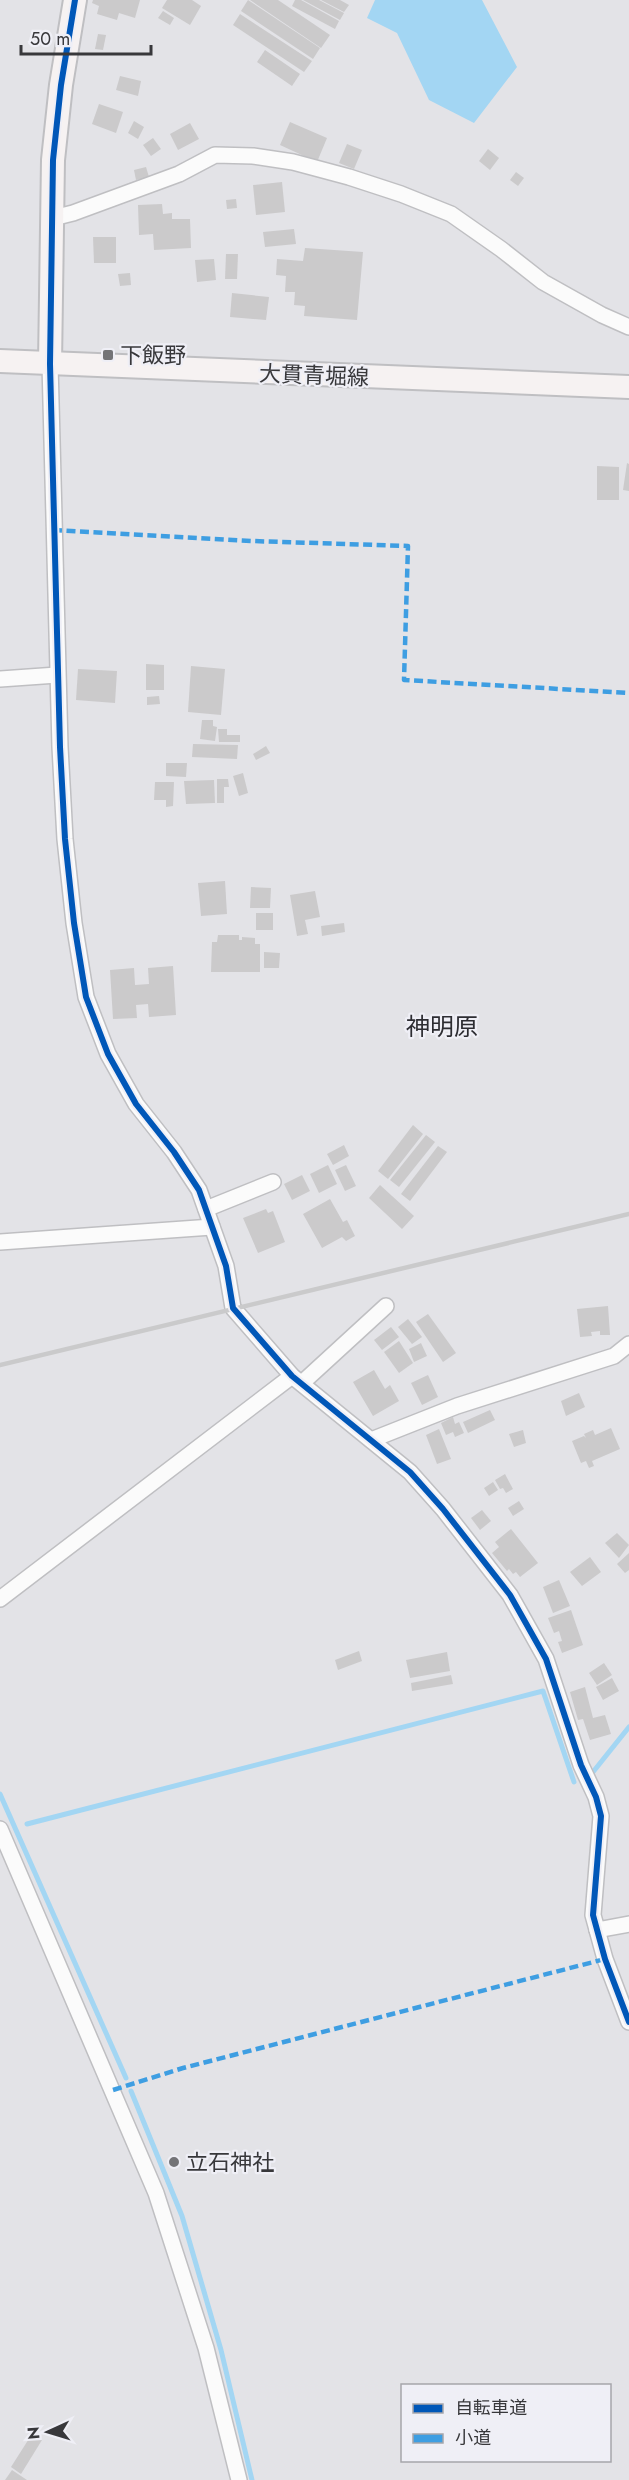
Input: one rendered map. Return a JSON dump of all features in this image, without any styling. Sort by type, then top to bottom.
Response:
[{"type":"main road","points":[[50,364],[54,149],[75,0]]},
{"type":"main road","name":"大貫青堀線","points":[[0,361],[629,387]]},
{"type":"street","points":[[52,219],[179,174],[215,156],[253,156],[293,162],[401,194],[451,214],[543,282],[602,315],[629,327]]},
{"type":"street","points":[[50,364],[57,675],[65,838],[74,923],[86,997],[108,1054],[136,1104],[174,1152],[199,1191],[226,1266],[233,1308],[297,1380],[410,1472],[476,1549],[510,1594],[546,1659],[581,1765],[596,1797],[601,1816],[593,1915],[629,2022]]},
{"type":"street","points":[[0,679],[57,675]]},
{"type":"street","points":[[206,1209],[273,1182]]},
{"type":"street","points":[[0,1242],[212,1227]]},
{"type":"street","points":[[0,1599],[297,1380],[386,1306]]},
{"type":"street","points":[[371,1440],[457,1406],[614,1356],[629,1344]]},
{"type":"street","points":[[0,1829],[156,2193],[206,2348],[238,2480]]},
{"type":"street","points":[[597,1930],[629,1924]]},
{"type":"water","points":[[375,0],[482,0],[517,67],[474,123],[429,100],[397,33],[367,18]]},
{"type":"building","points":[[93,0],[140,0],[135,18],[119,13],[117,20],[97,14],[99,6],[92,3]]},
{"type":"building","points":[[167,0],[192,0],[201,6],[190,25],[162,8]]},
{"type":"building","points":[[248,0],[320,48],[313,59],[241,11]]},
{"type":"building","points":[[250,0],[278,0],[330,35],[321,48]]},
{"type":"building","points":[[295,0],[301,0],[339,21],[335,29],[292,6]]},
{"type":"building","points":[[303,0],[319,0],[344,13],[340,20]]},
{"type":"building","points":[[321,0],[340,0],[349,5],[344,12]]},
{"type":"building","points":[[163,11],[174,18],[170,25],[158,18]]},
{"type":"building","points":[[240,14],[312,61],[304,72],[233,25]]},
{"type":"building","points":[[98,34],[106,35],[103,50],[95,49]]},
{"type":"building","points":[[265,50],[300,74],[292,86],[257,62]]},
{"type":"building","points":[[120,76],[141,81],[138,96],[116,90]]},
{"type":"building","points":[[99,104],[123,112],[116,133],[92,124]]},
{"type":"building","points":[[134,121],[144,127],[138,139],[128,133]]},
{"type":"building","points":[[290,122],[327,138],[317,162],[280,145]]},
{"type":"building","points":[[190,123],[199,139],[178,150],[170,134]]},
{"type":"building","points":[[153,138],[161,149],[151,156],[143,145]]},
{"type":"building","points":[[347,144],[362,150],[354,169],[339,163]]},
{"type":"building","points":[[488,149],[499,158],[490,170],[479,161]]},
{"type":"building","points":[[146,167],[149,177],[136,180],[134,170]]},
{"type":"building","points":[[516,172],[524,178],[518,186],[510,180]]},
{"type":"building","points":[[282,182],[285,212],[256,215],[253,185]]},
{"type":"building","points":[[236,199],[237,208],[227,209],[226,200]]},
{"type":"building","points":[[162,204],[163,214],[172,213],[172,219],[190,219],[191,248],[154,250],[153,234],[139,235],[138,205]]},
{"type":"building","points":[[294,229],[296,244],[265,247],[263,232]]},
{"type":"building","points":[[93,237],[116,237],[116,263],[94,263]]},
{"type":"building","points":[[305,248],[363,252],[357,320],[304,316],[305,306],[294,305],[295,292],[285,292],[286,276],[276,275],[277,259],[303,261]]},
{"type":"building","points":[[226,254],[238,254],[237,279],[225,279]]},
{"type":"building","points":[[214,259],[216,280],[197,282],[195,260]]},
{"type":"building","points":[[130,273],[131,285],[120,286],[118,274]]},
{"type":"building","points":[[232,293],[269,297],[266,320],[230,317]]},
{"type":"building","points":[[627,463],[629,464],[629,491],[623,490]]},
{"type":"building","points":[[597,466],[619,467],[619,500],[597,500]]},
{"type":"building","points":[[146,664],[164,665],[164,690],[146,690]]},
{"type":"building","points":[[191,666],[225,669],[221,715],[188,712]]},
{"type":"building","points":[[78,669],[117,671],[115,703],[76,700]]},
{"type":"building","points":[[159,696],[160,704],[147,705],[147,697]]},
{"type":"building","points":[[202,720],[213,720],[213,726],[217,727],[215,741],[200,739]]},
{"type":"building","points":[[218,729],[227,729],[227,735],[240,735],[240,742],[219,742]]},
{"type":"building","points":[[193,744],[238,745],[237,759],[192,757]]},
{"type":"building","points":[[266,746],[270,753],[256,760],[253,754]]},
{"type":"building","points":[[166,763],[187,763],[186,777],[166,776]]},
{"type":"building","points":[[243,773],[248,793],[239,796],[233,776]]},
{"type":"building","points":[[217,779],[228,779],[229,787],[224,787],[224,803],[217,803]]},
{"type":"building","points":[[214,780],[215,803],[186,804],[184,781]]},
{"type":"building","points":[[155,782],[174,782],[173,806],[166,807],[166,800],[154,800]]},
{"type":"building","points":[[225,881],[227,914],[201,916],[198,883]]},
{"type":"building","points":[[251,887],[271,888],[270,908],[250,908]]},
{"type":"building","points":[[315,891],[320,917],[305,920],[308,934],[297,936],[290,895]]},
{"type":"building","points":[[256,913],[273,913],[273,930],[256,930]]},
{"type":"building","points":[[344,923],[345,932],[322,936],[321,926]]},
{"type":"building","points":[[218,935],[239,935],[239,940],[242,940],[242,937],[255,938],[255,944],[260,944],[260,972],[211,972],[212,942],[217,942]]},
{"type":"building","points":[[264,952],[280,953],[279,968],[264,968]]},
{"type":"building","points":[[173,966],[176,1015],[149,1017],[148,1004],[136,1005],[137,1018],[113,1019],[110,970],[134,968],[135,985],[149,984],[148,968]]},
{"type":"building","points":[[413,1125],[423,1134],[388,1179],[378,1171]]},
{"type":"building","points":[[426,1135],[435,1142],[399,1187],[390,1180]]},
{"type":"building","points":[[344,1145],[349,1156],[333,1165],[327,1154]]},
{"type":"building","points":[[438,1146],[447,1152],[410,1201],[401,1194]]},
{"type":"building","points":[[328,1165],[337,1184],[319,1193],[310,1174]]},
{"type":"building","points":[[346,1165],[356,1186],[345,1191],[335,1170]]},
{"type":"building","points":[[302,1175],[310,1191],[292,1200],[284,1184]]},
{"type":"building","points":[[380,1185],[414,1216],[402,1229],[369,1198]]},
{"type":"building","points":[[330,1199],[343,1222],[347,1220],[355,1236],[346,1241],[342,1237],[322,1248],[303,1214]]},
{"type":"building","points":[[266,1209],[268,1213],[273,1211],[285,1242],[258,1253],[243,1218]]},
{"type":"building","points":[[608,1306],[610,1335],[600,1335],[600,1331],[591,1332],[592,1336],[580,1337],[577,1309]]},
{"type":"building","points":[[428,1314],[456,1353],[443,1362],[416,1322]]},
{"type":"building","points":[[408,1319],[422,1337],[412,1344],[398,1327]]},
{"type":"building","points":[[391,1327],[399,1337],[382,1350],[374,1340]]},
{"type":"building","points":[[399,1341],[413,1363],[399,1373],[384,1352]]},
{"type":"building","points":[[421,1343],[427,1356],[414,1362],[409,1349]]},
{"type":"building","points":[[374,1370],[385,1389],[390,1385],[399,1401],[373,1416],[353,1382]]},
{"type":"building","points":[[428,1375],[438,1397],[422,1405],[411,1383]]},
{"type":"building","points":[[579,1393],[585,1407],[566,1416],[561,1401]]},
{"type":"building","points":[[490,1410],[495,1420],[468,1433],[463,1422]]},
{"type":"building","points":[[453,1417],[455,1424],[459,1422],[464,1433],[455,1437],[453,1432],[446,1435],[441,1423]]},
{"type":"building","points":[[611,1428],[620,1449],[592,1461],[594,1466],[589,1468],[586,1461],[581,1463],[572,1441],[584,1436],[586,1438],[584,1434],[593,1430],[595,1435]]},
{"type":"building","points":[[439,1429],[451,1459],[437,1464],[426,1435]]},
{"type":"building","points":[[523,1430],[526,1443],[514,1447],[509,1434]]},
{"type":"building","points":[[505,1474],[513,1489],[506,1493],[503,1488],[500,1489],[495,1480]]},
{"type":"building","points":[[493,1482],[498,1490],[489,1496],[484,1488]]},
{"type":"building","points":[[519,1501],[524,1509],[513,1516],[508,1508]]},
{"type":"building","points":[[482,1510],[491,1521],[480,1530],[471,1518]]},
{"type":"building","points":[[511,1529],[538,1563],[520,1577],[516,1572],[513,1574],[509,1569],[507,1571],[492,1553],[499,1547],[495,1542]]},
{"type":"building","points":[[617,1533],[629,1545],[619,1558],[605,1543]]},
{"type":"building","points":[[629,1553],[629,1570],[625,1573],[617,1564]]},
{"type":"building","points":[[590,1557],[601,1572],[582,1586],[570,1572]]},
{"type":"building","points":[[559,1580],[570,1606],[553,1613],[543,1587]]},
{"type":"building","points":[[571,1610],[583,1645],[562,1653],[558,1642],[562,1641],[559,1631],[554,1633],[548,1618]]},
{"type":"building","points":[[359,1651],[362,1661],[338,1670],[335,1660]]},
{"type":"building","points":[[447,1652],[450,1671],[410,1678],[406,1660]]},
{"type":"building","points":[[604,1663],[612,1675],[597,1685],[589,1673]]},
{"type":"building","points":[[451,1675],[453,1684],[412,1691],[411,1683]]},
{"type":"building","points":[[612,1678],[619,1691],[603,1700],[596,1687]]},
{"type":"building","points":[[585,1687],[593,1718],[605,1715],[611,1734],[590,1740],[583,1719],[578,1720],[570,1692]]},
{"type":"building","points":[[32,2434],[42,2440],[21,2474],[11,2467]]},
{"type":"building","points":[[12,2470],[27,2480],[5,2480]]},
{"type":"waterway","points":[[27,1824],[543,1691],[574,1782]]},
{"type":"waterway","points":[[593,1772],[629,1727]]},
{"type":"waterway","points":[[0,1794],[126,2078]]},
{"type":"waterway","points":[[131,2091],[182,2216],[221,2350],[252,2480]]},
{"type":"railway","points":[[0,1365],[629,1214]]},
{"type":"marked path","points":[[53,530],[252,541],[408,546],[404,680],[629,693]]},
{"type":"marked path","points":[[113,2090],[183,2068],[605,1959]]},
{"type":"cycle path","points":[[75,0],[61,85],[53,160],[50,364],[60,747],[65,839],[74,923],[86,997],[108,1054],[136,1104],[174,1152],[199,1190],[226,1266],[233,1308],[292,1376],[410,1472],[443,1509],[510,1595],[546,1659],[581,1765],[596,1797],[601,1816],[593,1915],[605,1959],[629,2022]]},
{"type":"place","name":"下飯野","points":[[108,355]]},
{"type":"place","name":"立石神社","points":[[174,2162]]},
{"type":"district","name":"神明原","points":[[442,1026]]}]
